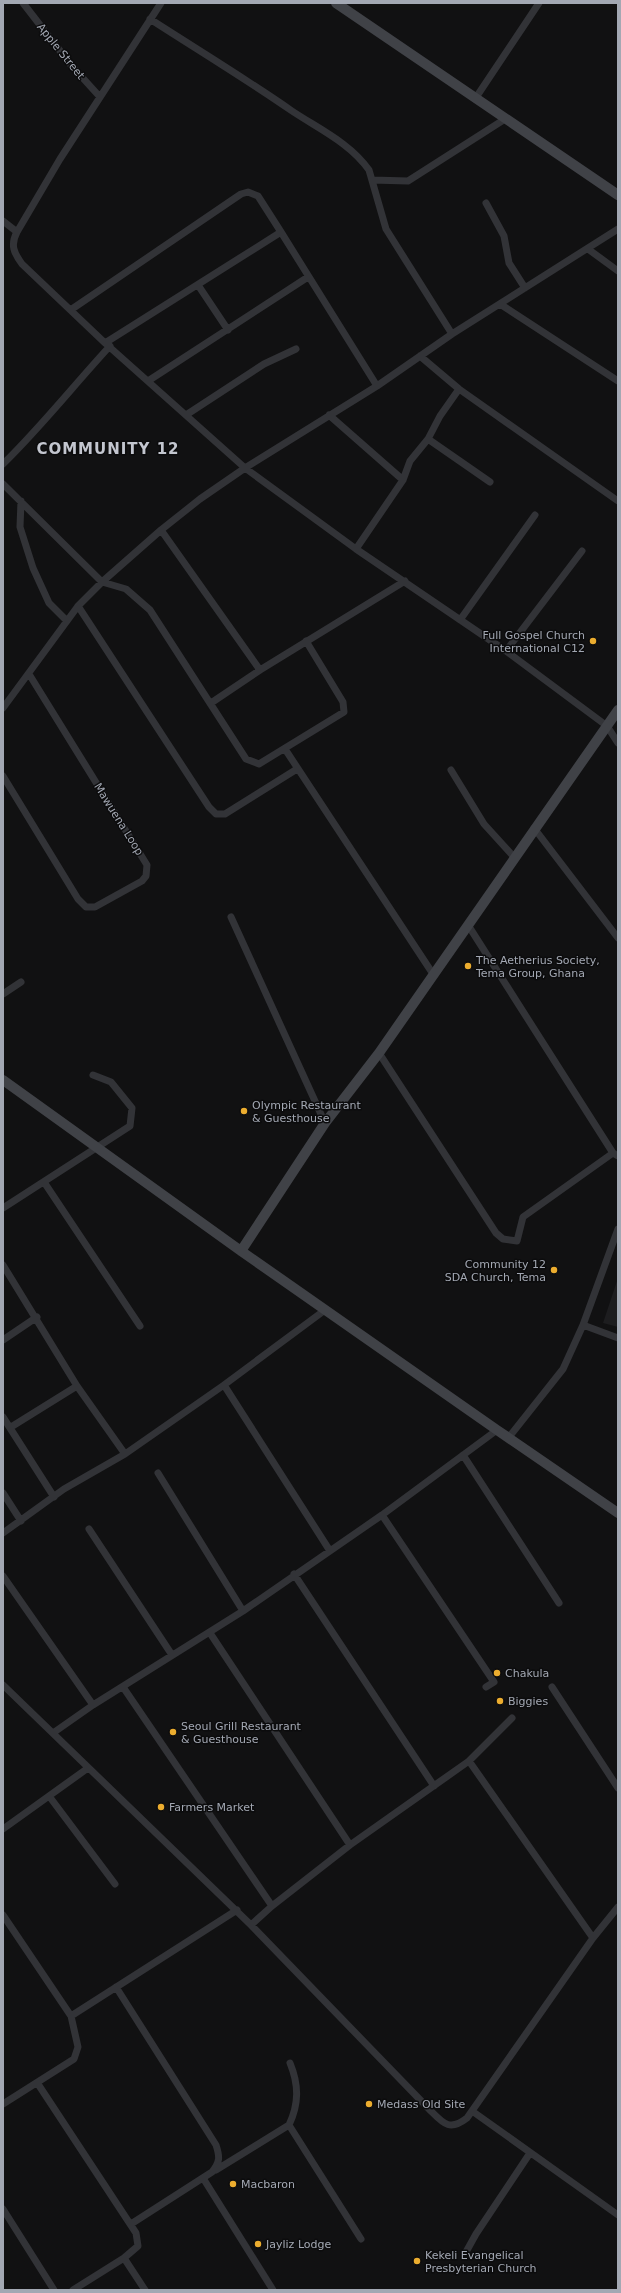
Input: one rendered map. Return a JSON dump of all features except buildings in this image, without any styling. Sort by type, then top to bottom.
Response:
[{"type":"street","name":"Apple Street","points":[[23,3],[71,64],[100,97]]},
{"type":"street","points":[[161,3],[100,97],[17,232],[13,240],[14,253],[22,264],[148,381],[245,468],[356,549],[506,651],[607,726],[618,743]]},
{"type":"street","points":[[336,3],[504,119],[618,195]]},
{"type":"street","points":[[475,99],[539,3]]},
{"type":"street","points":[[150,19],[259,87],[340,141],[365,165],[372,180],[386,228],[452,334]]},
{"type":"street","points":[[372,180],[408,181],[504,119]]},
{"type":"street","points":[[72,309],[241,194],[248,192],[258,196],[377,386]]},
{"type":"street","points":[[486,204],[504,236],[509,263],[525,288]]},
{"type":"street","points":[[3,221],[17,232]]},
{"type":"street","points":[[3,708],[78,606],[102,582],[160,530],[245,468],[377,386],[452,334],[618,229]]},
{"type":"street","points":[[3,464],[25,442],[108,344],[281,232]]},
{"type":"street","points":[[588,249],[618,271]]},
{"type":"street","points":[[148,381],[308,277]]},
{"type":"street","points":[[198,285],[228,330]]},
{"type":"street","points":[[500,304],[618,381]]},
{"type":"street","points":[[186,415],[264,364],[296,349]]},
{"type":"street","points":[[420,356],[459,389],[618,501]]},
{"type":"street","points":[[356,549],[403,480],[410,461],[428,439],[440,416],[459,389]]},
{"type":"street","points":[[329,415],[403,480]]},
{"type":"street","points":[[428,439],[490,482]]},
{"type":"street","points":[[3,484],[102,582],[126,589],[150,610],[246,759],[259,764],[344,712],[343,702],[306,641]]},
{"type":"street","points":[[21,501],[20,527],[33,568],[49,603],[67,621]]},
{"type":"street","points":[[460,620],[535,515]]},
{"type":"street","points":[[160,530],[260,670]]},
{"type":"street","points":[[506,651],[582,550]]},
{"type":"street","points":[[210,703],[306,641],[405,582]]},
{"type":"street","points":[[78,606],[209,807],[216,814],[225,814],[297,770]]},
{"type":"street","name":"Mawuena Loop","points":[[3,776],[78,899],[86,907],[96,907],[142,881],[146,876],[147,865],[29,674]]},
{"type":"street","points":[[241,1251],[325,1123],[379,1053],[534,828],[618,710]]},
{"type":"street","points":[[285,749],[297,770],[433,974]]},
{"type":"street","points":[[451,770],[484,824],[514,857]]},
{"type":"street","points":[[534,828],[618,938]]},
{"type":"street","points":[[231,917],[325,1123]]},
{"type":"street","points":[[379,1053],[496,1233],[503,1239],[518,1241],[524,1217],[615,1155],[468,924]]},
{"type":"street","points":[[3,994],[21,982]]},
{"type":"street","points":[[3,1208],[130,1126],[132,1108],[111,1082],[93,1075]]},
{"type":"street","points":[[3,1080],[241,1251],[618,1513]]},
{"type":"street","points":[[44,1182],[140,1326]]},
{"type":"street","points":[[509,1437],[563,1369],[583,1325],[618,1229]]},
{"type":"street","points":[[3,1265],[37,1317],[77,1386],[125,1454]]},
{"type":"street","points":[[3,1533],[54,1497],[125,1454],[224,1385],[325,1310]]},
{"type":"street","points":[[3,1340],[37,1317]]},
{"type":"street","points":[[583,1325],[618,1338]]},
{"type":"street","points":[[224,1385],[330,1551]]},
{"type":"street","points":[[10,1427],[77,1386]]},
{"type":"street","points":[[3,1417],[54,1497]]},
{"type":"street","points":[[52,1733],[92,1705],[244,1611],[294,1574],[382,1515],[497,1430]]},
{"type":"street","points":[[463,1455],[559,1603]]},
{"type":"street","points":[[158,1473],[244,1611]]},
{"type":"street","points":[[3,1493],[21,1521]]},
{"type":"street","points":[[382,1515],[494,1682],[486,1687]]},
{"type":"street","points":[[89,1529],[172,1655]]},
{"type":"street","points":[[294,1574],[434,1786]]},
{"type":"street","points":[[3,1576],[92,1705]]},
{"type":"street","points":[[210,1633],[350,1845]]},
{"type":"street","points":[[3,1685],[237,1910],[441,2120],[447,2124],[455,2125],[467,2118],[593,1938],[618,1907]]},
{"type":"street","points":[[122,1687],[272,1906]]},
{"type":"street","points":[[552,1687],[618,1788]]},
{"type":"street","points":[[252,1925],[272,1906],[350,1845],[469,1761],[512,1718]]},
{"type":"street","points":[[469,1761],[593,1938]]},
{"type":"street","points":[[3,1829],[88,1768]]},
{"type":"street","points":[[49,1796],[115,1884]]},
{"type":"street","points":[[71,2016],[237,1910]]},
{"type":"street","points":[[3,1915],[71,2016],[78,2047],[74,2059],[38,2084],[3,2104]]},
{"type":"street","points":[[116,1987],[216,2145],[220,2156],[219,2164],[212,2172]]},
{"type":"street","points":[[131,2224],[289,2125],[297,2109],[296,2088],[290,2063]]},
{"type":"street","points":[[38,2084],[136,2233],[138,2246],[124,2258],[73,2290]]},
{"type":"street","points":[[472,2111],[618,2215]]},
{"type":"street","points":[[289,2125],[361,2239]]},
{"type":"street","points":[[466,2252],[476,2234],[530,2153]]},
{"type":"street","points":[[203,2178],[273,2290]]},
{"type":"street","points":[[3,2209],[54,2290]]},
{"type":"street","points":[[124,2258],[145,2290]]},
{"type":"shaded area","points":[[618,1278],[618,1327],[603,1323]]},
{"type":"place","name":"Full Gospel Church International C12","points":[[593,641]]},
{"type":"place","name":"The Aetherius Society, Tema Group, Ghana","points":[[468,966]]},
{"type":"place","name":"Olympic Restaurant & Guesthouse","points":[[244,1111]]},
{"type":"place","name":"Community 12 SDA Church, Tema","points":[[554,1270]]},
{"type":"place","name":"Chakula","points":[[497,1673]]},
{"type":"place","name":"Biggies","points":[[500,1701]]},
{"type":"place","name":"Seoul Grill Restaurant & Guesthouse","points":[[173,1732]]},
{"type":"place","name":"Farmers Market","points":[[161,1807]]},
{"type":"place","name":"Medass Old Site","points":[[369,2104]]},
{"type":"place","name":"Macbaron","points":[[233,2184]]},
{"type":"place","name":"Jayliz Lodge","points":[[258,2244]]},
{"type":"place","name":"Kekeli Evangelical Presbyterian Church","points":[[417,2261]]},
{"type":"district","name":"COMMUNITY 12","points":[[108,449]]}]
